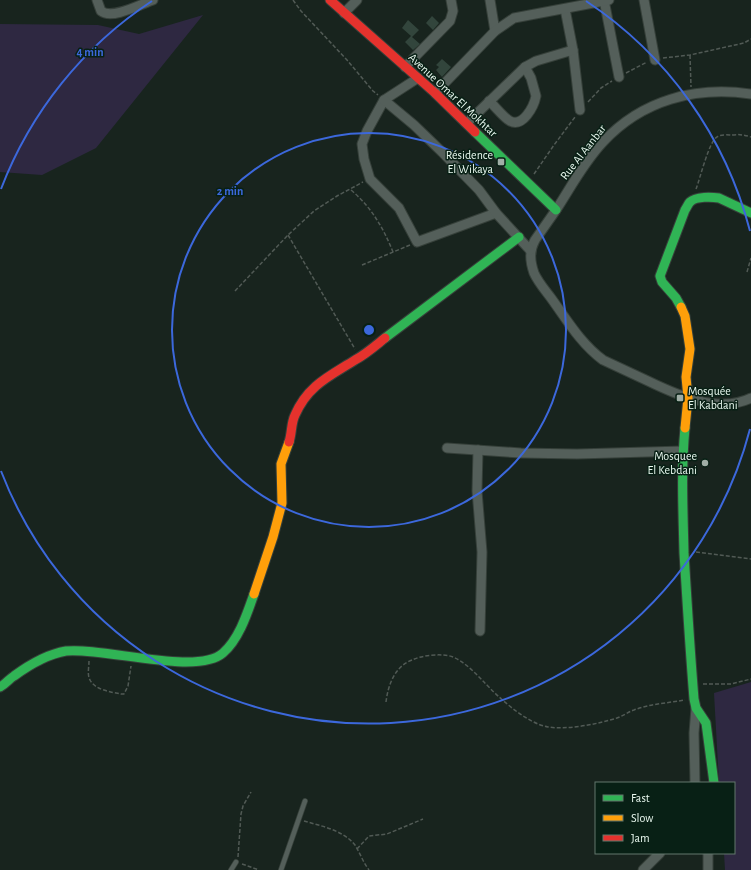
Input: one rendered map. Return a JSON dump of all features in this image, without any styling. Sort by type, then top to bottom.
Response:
[{"type":"street","points":[[97,0],[102,11],[108,15],[119,13],[153,0]]},
{"type":"street","name":"Avenue Omar El Mokhtar","points":[[330,0],[435,93],[556,210]]},
{"type":"street","points":[[344,13],[357,0]]},
{"type":"street","points":[[405,67],[450,21],[453,11],[451,0]]},
{"type":"street","points":[[490,0],[495,31]]},
{"type":"street","points":[[435,93],[495,31],[514,18],[605,0],[619,77]]},
{"type":"street","points":[[644,0],[654,60]]},
{"type":"street","points":[[565,8],[573,50],[580,110]]},
{"type":"street","points":[[467,123],[525,67],[536,61],[573,50]]},
{"type":"street","points":[[489,101],[510,121],[516,122],[522,120],[528,113],[536,96],[532,78],[525,67]]},
{"type":"street","points":[[418,78],[384,100],[367,131],[362,144],[365,164],[370,179],[399,208],[417,242],[496,213]]},
{"type":"street","name":"Rue Al Aanbar","points":[[530,250],[573,182],[592,156],[616,129],[654,105],[668,99],[692,94],[730,92],[751,94]]},
{"type":"street","points":[[384,100],[414,125],[479,190],[496,213],[530,250],[531,260],[537,278],[583,343],[592,352],[613,365],[682,397],[712,403],[730,404],[743,402],[751,398]]},
{"type":"street","points":[[695,782],[695,703],[684,551],[683,451],[688,398],[686,377],[690,349],[685,316],[676,298],[664,284],[660,276],[685,210],[691,201],[700,198],[719,198],[751,213]]},
{"type":"street","points":[[0,687],[6,684],[15,675],[52,655],[63,651],[132,656],[191,663],[217,657],[230,647],[258,585],[281,505],[282,457],[290,440],[293,418],[297,409],[317,384],[360,358],[458,285],[519,237]]},
{"type":"street","points":[[447,448],[577,454],[683,451]]},
{"type":"street","points":[[478,450],[478,508],[482,552],[480,631]]},
{"type":"street","points":[[695,703],[706,723],[714,782]]},
{"type":"street","points":[[643,870],[659,854]]},
{"type":"street","points":[[708,854],[708,870]]},
{"type":"lane","points":[[281,870],[305,801]]},
{"type":"lane","points":[[231,870],[236,862]]},
{"type":"path","points":[[293,0],[301,11],[347,60],[360,77],[384,100]]},
{"type":"path","points":[[528,184],[580,110],[601,88],[644,63],[744,43],[751,39]]},
{"type":"path","points":[[690,55],[692,94]]},
{"type":"path","points":[[691,201],[710,146],[714,139],[724,135],[740,134],[751,137]]},
{"type":"path","points":[[235,291],[288,235],[314,211],[350,189],[370,179]]},
{"type":"path","points":[[350,189],[361,198],[377,218],[385,231],[393,252]]},
{"type":"path","points":[[288,235],[360,358]]},
{"type":"path","points":[[362,264],[417,242]]},
{"type":"path","points":[[746,272],[751,258]]},
{"type":"path","points":[[684,551],[751,559]]},
{"type":"path","points":[[89,652],[88,672],[90,681],[99,688],[121,694],[124,694],[126,690],[132,656]]},
{"type":"path","points":[[386,702],[391,681],[398,669],[403,665],[419,657],[447,655],[457,659],[474,671],[521,714],[536,723],[547,726],[566,728],[594,724],[617,718],[634,710],[695,703]]},
{"type":"path","points":[[693,684],[720,685],[751,679]]},
{"type":"path","points":[[251,792],[243,806],[241,814],[238,837],[239,849],[236,862],[259,870]]},
{"type":"path","points":[[357,849],[369,836],[387,834],[423,819]]},
{"type":"path","points":[[299,820],[338,832],[346,837],[357,849],[369,870]]},
{"type":"shaded area","points":[[203,15],[96,148],[42,175],[0,172],[0,24],[98,25],[139,34]]},
{"type":"shaded area","points":[[751,682],[751,870],[725,870],[724,854],[735,854],[735,782],[719,782],[714,693]]},
{"type":"building","points":[[432,16],[439,23],[433,30],[426,23]]},
{"type":"building","points":[[408,20],[419,30],[412,37],[420,44],[413,50],[405,42],[411,36],[402,28]]},
{"type":"building","points":[[442,59],[451,67],[442,77],[436,70],[439,67],[436,65]]},
{"type":"traffic: fast","points":[[475,132],[556,210]]},
{"type":"traffic: fast","points":[[681,307],[676,298],[662,282],[660,276],[689,203],[700,198],[719,198],[751,213]]},
{"type":"traffic: fast","points":[[385,338],[519,237]]},
{"type":"traffic: fast","points":[[685,428],[683,474],[684,553],[694,699],[696,708],[706,723],[714,782]]},
{"type":"traffic: fast","points":[[0,687],[32,664],[59,652],[66,651],[83,651],[172,661],[193,662],[210,659],[223,653],[234,641],[242,626],[254,594]]},
{"type":"traffic: slow","points":[[681,307],[685,316],[690,349],[686,377],[688,398],[685,428]]},
{"type":"traffic: slow","points":[[254,594],[273,537],[282,503],[281,464],[289,442]]},
{"type":"traffic: jam","points":[[330,0],[435,93],[475,132]]},
{"type":"traffic: jam","points":[[289,442],[295,415],[306,396],[320,382],[367,353],[385,338]]},
{"type":"place","name":"Résidence El Wikaya","points":[[501,162]]},
{"type":"place","name":"Mosquée El Kabdani","points":[[680,398]]},
{"type":"place","name":"Mosquee El Kebdani","points":[[705,463]]}]
